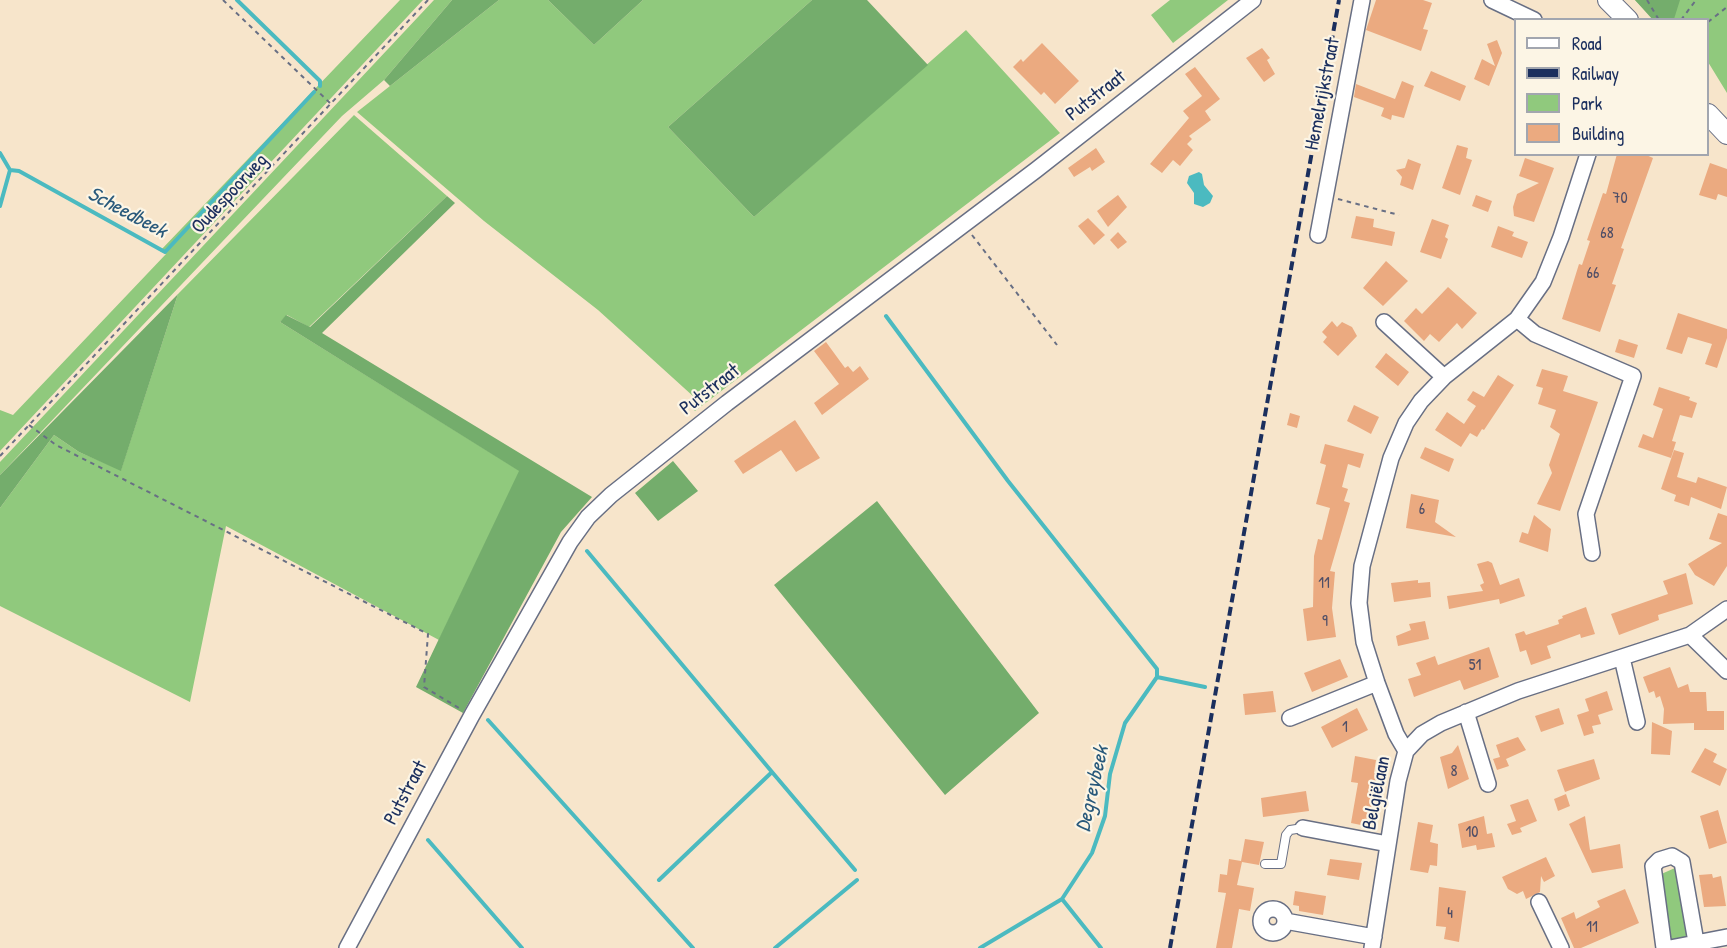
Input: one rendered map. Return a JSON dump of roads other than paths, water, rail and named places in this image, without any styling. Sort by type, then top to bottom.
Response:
[{"type":"street","name":"Putstraat","points":[[347,948],[472,715],[570,542],[588,517],[611,495],[727,403],[1253,0]]},
{"type":"street","name":"Hemelrijkstraat","points":[[1318,235],[1362,0]]},
{"type":"street","points":[[1492,0],[1530,18]]},
{"type":"street","points":[[1608,0],[1626,18]]},
{"type":"street","points":[[1709,116],[1727,135]]},
{"type":"street","points":[[1406,752],[1396,734],[1377,683],[1363,630],[1359,603],[1362,566],[1391,458],[1406,423],[1421,401],[1444,377],[1516,319],[1543,282],[1561,237],[1587,156]]},
{"type":"street","points":[[1516,319],[1535,334],[1633,376],[1586,514],[1592,553]]},
{"type":"street","points":[[1384,322],[1444,377]]},
{"type":"street","name":"Belgiëlaan","points":[[1285,921],[1373,942],[1398,781],[1406,752],[1422,734],[1466,712],[1518,692],[1690,634],[1710,623],[1727,609]]},
{"type":"street","points":[[1690,634],[1727,671]]},
{"type":"street","points":[[1622,658],[1637,722]]},
{"type":"street","points":[[1290,718],[1377,683]]},
{"type":"street","points":[[1466,712],[1488,784]]},
{"type":"street","name":"Belgiëlaan","points":[[1303,828],[1388,844]]},
{"type":"street","points":[[1696,942],[1682,862],[1672,856],[1659,860],[1653,866],[1671,948],[1727,937]]},
{"type":"street","points":[[1539,902],[1561,948]]},
{"type":"lane","points":[[1265,864],[1281,864],[1286,835],[1290,830],[1303,828]]},
{"type":"water","points":[[1199,172],[1202,174],[1204,185],[1213,196],[1210,203],[1203,207],[1194,204],[1194,193],[1187,183],[1189,176]]},
{"type":"waterway","name":"Scheedbeek","points":[[237,0],[320,81],[320,86]]},
{"type":"waterway","name":"Scheedbeek","points":[[10,170],[19,171],[165,252],[314,92]]},
{"type":"waterway","points":[[0,153],[10,170]]},
{"type":"waterway","name":"Scheedbeek","points":[[0,206],[10,170]]},
{"type":"waterway","points":[[886,316],[1008,481],[1157,669],[1157,677]]},
{"type":"waterway","points":[[587,551],[772,772]]},
{"type":"waterway","name":"Degreybeek","points":[[980,948],[1062,899],[1092,853],[1105,816],[1110,774],[1125,723],[1157,677],[1205,687]]},
{"type":"waterway","points":[[488,720],[693,948]]},
{"type":"waterway","points":[[659,880],[772,772],[855,870]]},
{"type":"waterway","points":[[428,840],[522,948]]},
{"type":"waterway","points":[[775,948],[857,880]]},
{"type":"waterway","points":[[1062,899],[1101,948]]},
{"type":"railway","points":[[1170,948],[1339,0]]}]
